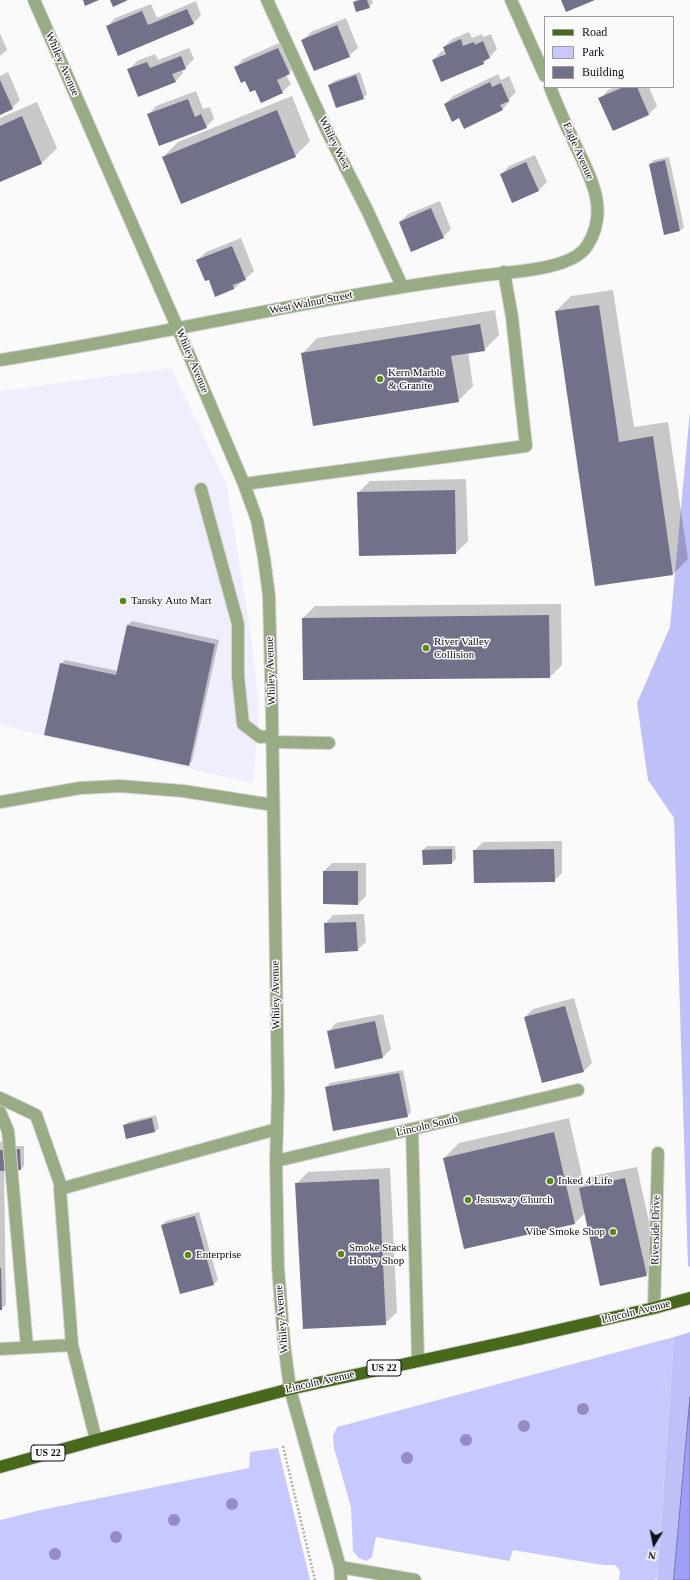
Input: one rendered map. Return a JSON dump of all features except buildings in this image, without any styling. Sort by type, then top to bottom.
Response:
[{"type":"main road","name":"Lincoln Avenue","points":[[0,1467],[290,1389],[654,1308],[690,1298]]},
{"type":"street","name":"Whiley Avenue","points":[[34,0],[178,329],[244,484],[257,520],[269,596],[278,1267],[284,1343],[290,1389],[340,1567],[341,1580]]},
{"type":"street","name":"Whiley West","points":[[268,0],[328,133],[367,210],[402,286]]},
{"type":"street","points":[[511,0],[544,74]]},
{"type":"street","name":"Eagle Avenue","points":[[550,88],[590,176],[597,197],[598,217]]},
{"type":"street","name":"West Walnut Street","points":[[0,360],[67,350],[402,286],[550,266],[574,258],[581,253],[594,234],[598,217]]},
{"type":"street","points":[[244,484],[526,446],[512,317],[504,272]]},
{"type":"street","points":[[201,489],[238,624],[238,676],[243,724],[260,737],[329,743]]},
{"type":"street","points":[[0,802],[80,788],[120,786],[183,792],[273,805]]},
{"type":"street","name":"Lincoln South","points":[[276,1162],[578,1090]]},
{"type":"street","points":[[0,1098],[36,1115],[62,1189],[60,1189],[72,1346],[96,1440]]},
{"type":"street","points":[[0,1112],[8,1131],[27,1348]]},
{"type":"street","points":[[62,1189],[277,1129]]},
{"type":"street","points":[[412,1130],[418,1361]]},
{"type":"street","name":"Riverside Drive","points":[[654,1308],[658,1153]]},
{"type":"street","points":[[0,1349],[72,1346]]},
{"type":"street","points":[[340,1567],[415,1580]]},
{"type":"path","points":[[283,1444],[315,1580]]},
{"type":"shaded area","name":"Tansky Auto Mart","points":[[171,368],[227,485],[251,637],[259,710],[253,783],[40,735],[0,724],[0,391]]},
{"type":"shaded area","points":[[690,411],[690,1266],[688,1267],[674,818],[648,780],[637,703],[670,627]]},
{"type":"shaded area","points":[[690,1332],[690,1580],[657,1580],[674,1337]]},
{"type":"shaded area","points":[[690,1397],[690,1580],[674,1580]]},
{"type":"green space","points":[[674,1337],[657,1578],[654,1580],[619,1580],[620,1571],[615,1565],[603,1565],[513,1550],[509,1561],[376,1537],[372,1557],[366,1561],[359,1558],[353,1551],[351,1507],[334,1448],[333,1436],[337,1427]]},
{"type":"green space","points":[[278,1448],[310,1580],[0,1580],[0,1520],[41,1510],[249,1468],[250,1452]]},
{"type":"place","name":"Kern Marble & Granite","points":[[380,379]]},
{"type":"place","name":"Tansky Auto Mart","points":[[123,601]]},
{"type":"place","name":"River Valley Collision","points":[[426,648]]},
{"type":"place","name":"Inked 4 Life","points":[[550,1181]]},
{"type":"place","name":"Jesusway Church","points":[[468,1200]]},
{"type":"place","name":"Vibe Smoke Shop","points":[[613,1232]]},
{"type":"place","name":"Smoke Stack Hobby Shop","points":[[341,1254]]},
{"type":"place","name":"Enterprise","points":[[188,1255]]}]
